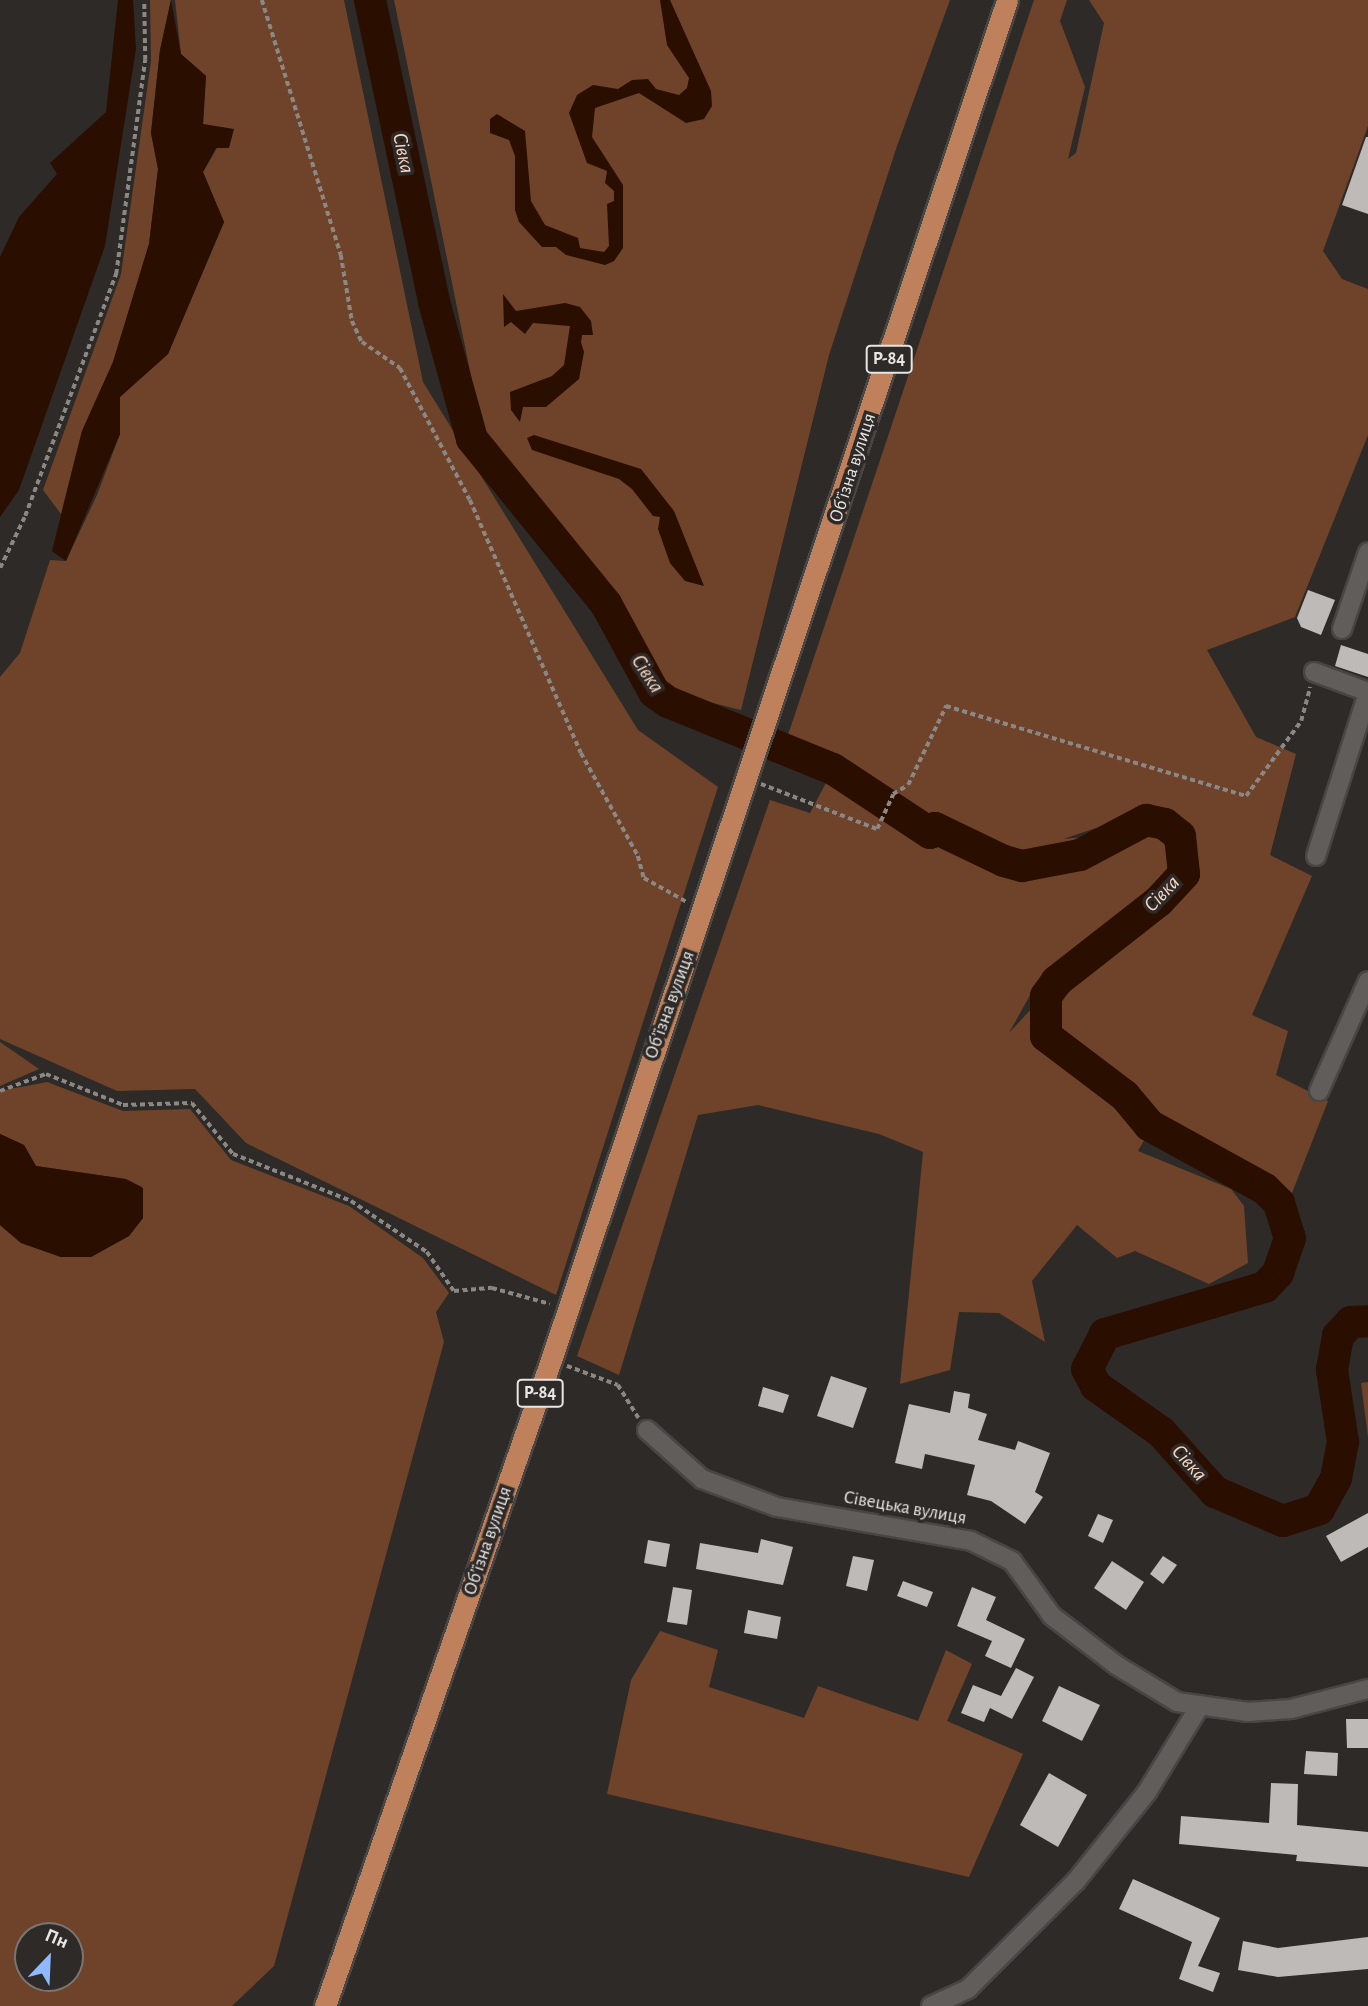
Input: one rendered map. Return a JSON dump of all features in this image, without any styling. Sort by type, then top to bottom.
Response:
[{"type":"main road","name":"Обʼїзна вулиця","points":[[325,2006],[569,1310],[770,717],[1007,0]]},
{"type":"street","points":[[1342,629],[1368,552]]},
{"type":"street","points":[[1314,671],[1368,692],[1316,856]]},
{"type":"street","points":[[1319,1091],[1368,981]]},
{"type":"street","name":"Сівецька вулиця","points":[[647,1430],[702,1479],[777,1507],[971,1541],[1012,1560],[1052,1616],[1116,1665],[1177,1702],[1248,1712],[1291,1709],[1368,1689]]},
{"type":"street","points":[[932,2006],[968,1989],[1076,1881],[1147,1792],[1199,1707]]},
{"type":"path","points":[[0,568],[25,516],[116,275],[145,60],[144,0]]},
{"type":"path","points":[[262,0],[341,255],[352,321],[362,342],[400,368],[470,500],[582,753],[638,856],[644,878],[704,912]]},
{"type":"path","points":[[749,779],[877,829],[893,794],[908,785],[946,706],[1246,796],[1301,722],[1314,671]]},
{"type":"path","points":[[0,1091],[46,1074],[123,1105],[192,1103],[233,1154],[351,1201],[427,1252],[454,1291],[492,1289],[569,1310]]},
{"type":"path","points":[[551,1360],[618,1385],[647,1430]]},
{"type":"shaded area","points":[[118,0],[133,0],[136,49],[105,246],[19,490],[0,517],[0,257],[19,217],[57,174],[50,163],[106,112]]},
{"type":"shaded area","points":[[150,0],[171,0],[160,50],[151,133],[158,169],[149,244],[113,362],[82,431],[61,514],[43,490],[121,274],[151,61]]},
{"type":"shaded area","points":[[171,0],[181,54],[206,76],[203,124],[234,129],[229,148],[216,148],[203,172],[224,222],[168,354],[120,397],[120,434],[66,561],[52,551],[82,431],[113,362],[149,244],[158,169],[151,133],[160,50]]},
{"type":"shaded area","points":[[175,0],[344,0],[423,382],[638,730],[718,787],[556,1295],[246,1143],[195,1089],[117,1091],[0,1039],[0,677],[20,653],[50,560],[66,561],[97,495],[120,434],[120,397],[168,354],[224,222],[203,172],[217,148],[203,124],[206,76],[181,54]]},
{"type":"shaded area","points":[[394,0],[950,0],[897,146],[829,355],[741,710],[677,694],[665,682],[618,598],[484,439]]},
{"type":"shaded area","points":[[660,0],[670,0],[711,91],[712,106],[704,119],[686,123],[639,93],[595,108],[592,137],[623,185],[623,248],[614,261],[605,265],[566,255],[556,247],[542,247],[519,222],[515,210],[515,156],[509,140],[490,133],[490,119],[497,114],[525,131],[531,201],[545,225],[578,238],[580,248],[604,252],[609,246],[607,204],[614,201],[614,191],[605,183],[607,171],[587,163],[569,113],[577,95],[593,85],[618,89],[632,80],[648,79],[656,89],[679,95],[687,88],[689,78],[667,45]]},
{"type":"shaded area","points":[[1034,0],[1067,0],[1060,21],[1085,87],[1068,159],[1076,153],[1104,23],[1089,0],[1368,0],[1368,126],[1323,251],[1342,279],[1368,289],[1368,435],[1295,617],[1207,650],[1256,737],[1296,754],[1270,855],[1312,876],[1252,1015],[1288,1031],[1276,1075],[1328,1101],[1290,1198],[1157,1120],[1130,1092],[1054,1032],[1059,997],[1190,882],[1192,833],[1144,812],[1063,839],[1145,832],[1169,841],[1175,870],[1034,988],[1009,1033],[1033,1007],[1038,1035],[1120,1102],[1147,1135],[1138,1151],[1231,1189],[1244,1206],[1248,1263],[1209,1284],[1135,1251],[1117,1258],[1077,1225],[1032,1281],[1045,1342],[999,1313],[959,1312],[950,1370],[900,1384],[923,1152],[879,1134],[758,1105],[698,1115],[619,1375],[577,1356],[770,800],[810,813],[828,779],[896,822],[906,808],[839,762],[787,738]]},
{"type":"shaded area","points":[[503,294],[516,311],[565,303],[580,307],[591,321],[593,335],[582,335],[584,352],[579,379],[546,407],[523,407],[520,422],[511,410],[510,392],[552,376],[564,365],[570,326],[533,323],[525,334],[511,322],[504,327]]},
{"type":"shaded area","points":[[534,435],[641,469],[674,511],[704,586],[685,581],[670,563],[658,529],[660,517],[653,516],[632,489],[619,479],[532,450],[527,438]]},
{"type":"shaded area","points":[[0,1042],[39,1069],[0,1086]]},
{"type":"shaded area","points":[[47,1082],[123,1111],[190,1109],[231,1160],[349,1206],[423,1258],[449,1293],[436,1312],[444,1342],[274,1966],[232,2006],[0,2006],[0,1225],[21,1243],[61,1257],[91,1257],[129,1236],[143,1218],[142,1187],[125,1179],[36,1166],[24,1145],[0,1134],[0,1091]]},
{"type":"shaded area","points":[[0,1134],[24,1145],[36,1166],[126,1179],[143,1188],[143,1218],[129,1236],[91,1257],[61,1257],[21,1243],[0,1225]]},
{"type":"shaded area","points":[[1368,1382],[1368,1437],[1361,1383]]},
{"type":"shaded area","points":[[660,1631],[718,1650],[709,1687],[804,1718],[818,1686],[918,1721],[946,1650],[972,1664],[947,1721],[1023,1754],[969,1877],[607,1794],[631,1680]]},
{"type":"building","points":[[1368,137],[1368,214],[1342,205]]},
{"type":"building","points":[[1308,590],[1335,600],[1321,635],[1301,627],[1297,618]]},
{"type":"building","points":[[1341,645],[1368,654],[1368,677],[1335,666]]},
{"type":"building","points":[[831,1376],[867,1388],[853,1428],[817,1416]]},
{"type":"building","points":[[763,1387],[789,1395],[783,1413],[758,1406]]},
{"type":"building","points":[[954,1391],[970,1394],[968,1408],[987,1414],[978,1440],[1015,1450],[1018,1441],[1050,1453],[1035,1492],[1043,1497],[1025,1524],[991,1501],[967,1495],[975,1465],[925,1454],[922,1469],[895,1463],[909,1404],[950,1413]]},
{"type":"building","points":[[1368,1513],[1368,1547],[1341,1562],[1326,1536]]},
{"type":"building","points":[[1098,1514],[1113,1520],[1103,1543],[1088,1536]]},
{"type":"building","points":[[761,1539],[793,1547],[783,1585],[696,1569],[700,1543],[758,1553]]},
{"type":"building","points":[[648,1540],[670,1544],[666,1567],[644,1563]]},
{"type":"building","points":[[853,1556],[874,1560],[867,1591],[846,1586]]},
{"type":"building","points":[[1163,1556],[1177,1565],[1163,1584],[1150,1574]]},
{"type":"building","points":[[1112,1561],[1144,1582],[1126,1610],[1094,1588]]},
{"type":"building","points":[[903,1581],[933,1592],[927,1607],[897,1596]]},
{"type":"building","points":[[673,1587],[692,1590],[687,1625],[667,1622]]},
{"type":"building","points":[[972,1587],[996,1597],[986,1620],[1025,1639],[1011,1668],[985,1656],[992,1641],[957,1626]]},
{"type":"building","points":[[748,1610],[781,1617],[777,1639],[744,1633]]},
{"type":"building","points":[[1016,1668],[1034,1677],[1012,1719],[990,1708],[984,1722],[961,1713],[973,1685],[1001,1696]]},
{"type":"building","points":[[1059,1686],[1100,1705],[1082,1741],[1042,1721]]},
{"type":"building","points":[[1346,1719],[1368,1719],[1368,1748],[1347,1748]]},
{"type":"building","points":[[1306,1751],[1338,1753],[1337,1776],[1304,1774]]},
{"type":"building","points":[[1049,1773],[1087,1795],[1058,1847],[1020,1825]]},
{"type":"building","points":[[1271,1783],[1298,1784],[1297,1825],[1368,1832],[1368,1867],[1296,1861],[1297,1855],[1179,1844],[1181,1816],[1269,1823]]},
{"type":"building","points":[[1133,1879],[1220,1918],[1198,1966],[1220,1973],[1213,1992],[1179,1979],[1192,1942],[1119,1909]]},
{"type":"building","points":[[1368,1937],[1368,1969],[1278,1977],[1238,1970],[1243,1941],[1278,1948]]},
{"type":"waterway","name":"Сівка","points":[[370,0],[434,302],[472,439],[606,604],[654,692],[668,702],[833,769],[930,833],[935,828],[1004,861],[1022,866],[1080,855],[1146,820],[1165,824],[1180,836],[1184,874],[1159,901],[1057,981],[1046,996],[1046,1036],[1125,1096],[1149,1125],[1265,1189],[1279,1203],[1290,1238],[1278,1273],[1265,1287],[1105,1334],[1087,1369],[1096,1386],[1161,1432],[1215,1492],[1283,1521],[1319,1509],[1336,1478],[1343,1442],[1332,1370],[1338,1336],[1351,1322],[1368,1321]]}]
